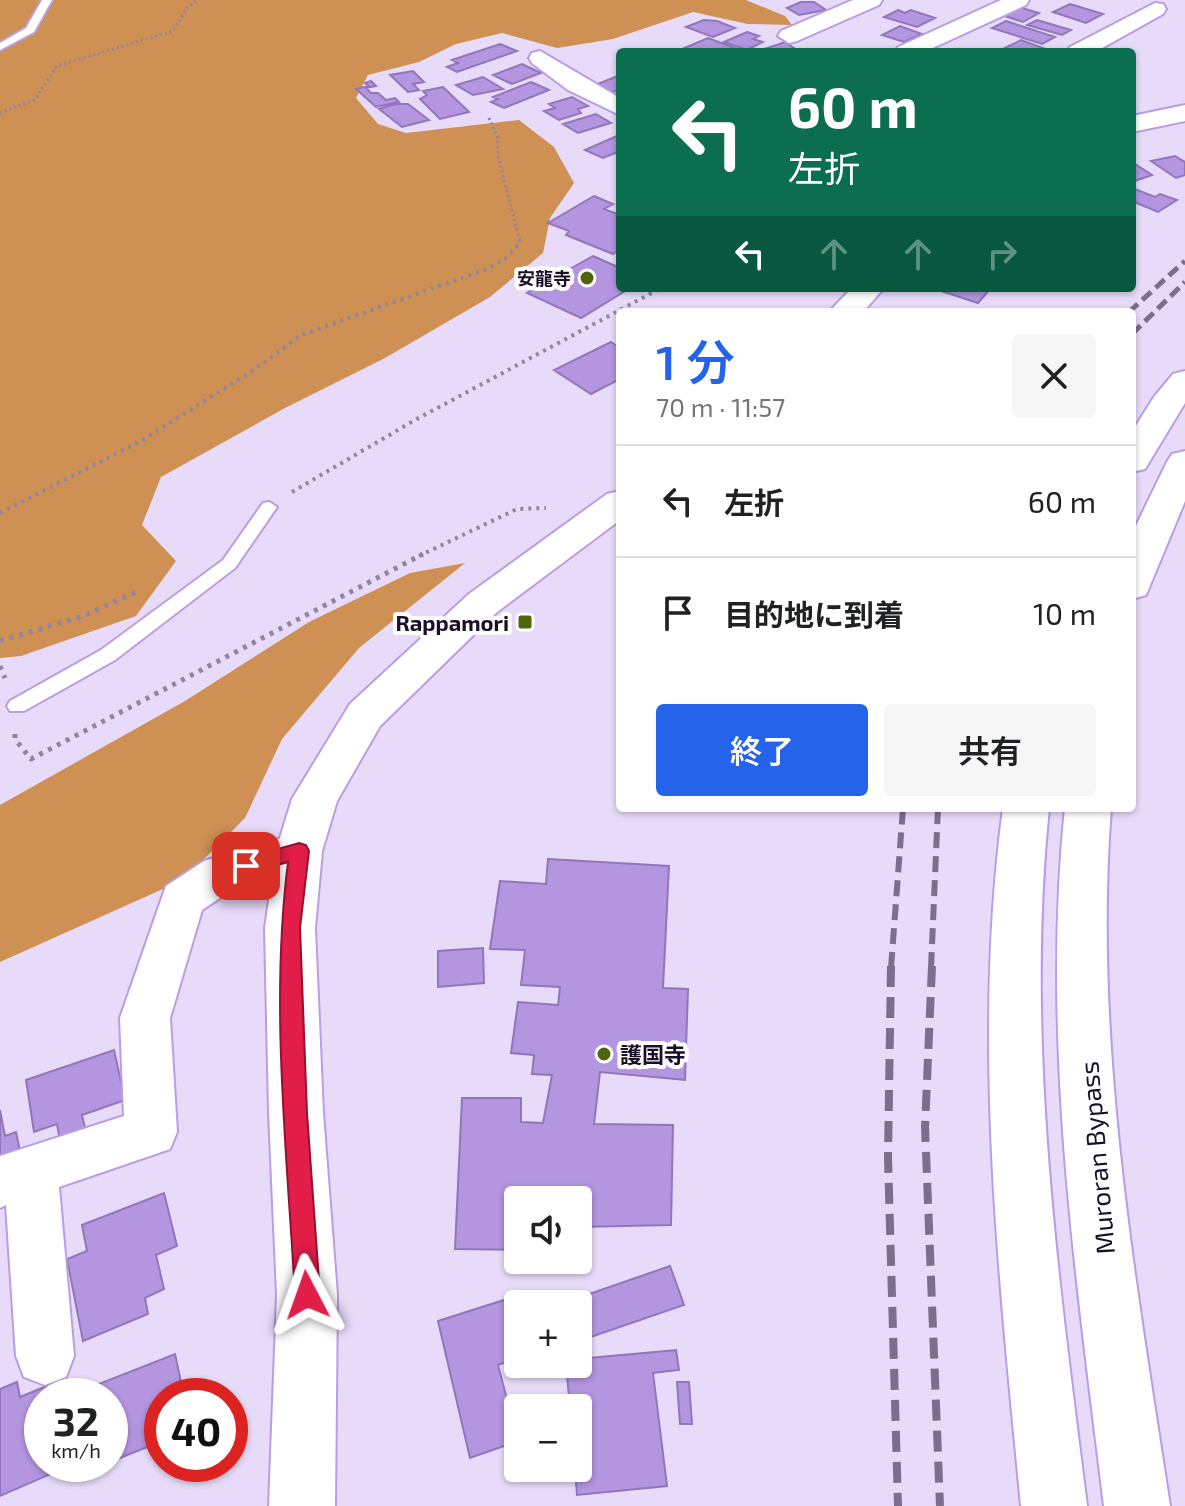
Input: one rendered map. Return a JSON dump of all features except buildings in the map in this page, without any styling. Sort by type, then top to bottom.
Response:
[{"type":"main road","points":[[1136,123],[1185,113]]},
{"type":"main road","points":[[849,308],[865,292]]},
{"type":"main road","points":[[1136,454],[1166,404],[1185,381]]},
{"type":"main road","points":[[1136,573],[1144,548],[1185,462]]},
{"type":"main road","points":[[302,1506],[307,1295],[296,1113],[290,928],[299,851],[315,799],[365,715],[483,603],[616,505]]},
{"type":"main road","points":[[1025,812],[1020,853],[1015,1038],[1028,1274],[1054,1506]]},
{"type":"main road","name":"Muroran Bypass","points":[[1088,812],[1083,914],[1086,1063],[1110,1309],[1137,1506]]},
{"type":"street","points":[[915,48],[1018,0]]},
{"type":"street","points":[[1086,48],[1162,11],[1121,0]]},
{"type":"street","points":[[789,36],[858,2]]},
{"type":"street","points":[[540,58],[576,85],[616,106]]},
{"type":"street","points":[[45,1356],[16,1176],[151,1132],[145,1018],[182,899],[220,874],[299,851]]},
{"type":"lane","points":[[0,47],[30,30],[47,0]]},
{"type":"lane","points":[[17,706],[108,655],[229,564],[269,507]]},
{"type":"path","points":[[0,113],[34,100],[57,66],[173,31],[188,7],[197,0]]},
{"type":"path","points":[[0,513],[141,441],[255,369],[301,335],[487,269],[505,259],[520,243],[498,156],[498,138],[489,118]]},
{"type":"path","points":[[624,308],[653,292]]},
{"type":"path","points":[[269,507],[318,475],[415,420],[616,312]]},
{"type":"path","points":[[0,666],[17,706],[15,739],[31,759],[454,538],[517,509],[616,504]]},
{"type":"path","points":[[0,641],[83,616],[147,585]]},
{"type":"shaded area","points":[[0,0],[746,0],[785,16],[792,25],[748,24],[693,12],[613,39],[557,48],[502,33],[456,44],[419,62],[368,75],[356,98],[378,124],[406,133],[519,120],[554,147],[574,183],[550,218],[543,253],[490,297],[385,358],[285,408],[161,477],[142,525],[176,561],[136,616],[21,656],[0,658]]},
{"type":"shaded area","points":[[465,563],[359,648],[282,739],[245,818],[183,880],[0,962],[0,805],[185,701],[309,622],[410,573]]},
{"type":"railway","points":[[1133,308],[1185,261]]},
{"type":"railway","points":[[1136,330],[1185,282]]},
{"type":"railway","points":[[891,968],[903,812]]},
{"type":"railway","points":[[931,968],[938,812]]},
{"type":"railway","points":[[891,966],[888,1157],[898,1506]]},
{"type":"railway","points":[[932,966],[925,1127],[940,1506]]},
{"type":"place","name":"安龍寺","points":[[587,278]]},
{"type":"place","name":"Rappamori","points":[[525,622]]},
{"type":"place","name":"護国寺","points":[[604,1054]]},
{"type":"route","points":[[246,866],[299,851],[290,928],[296,1113],[307,1295]]}]
